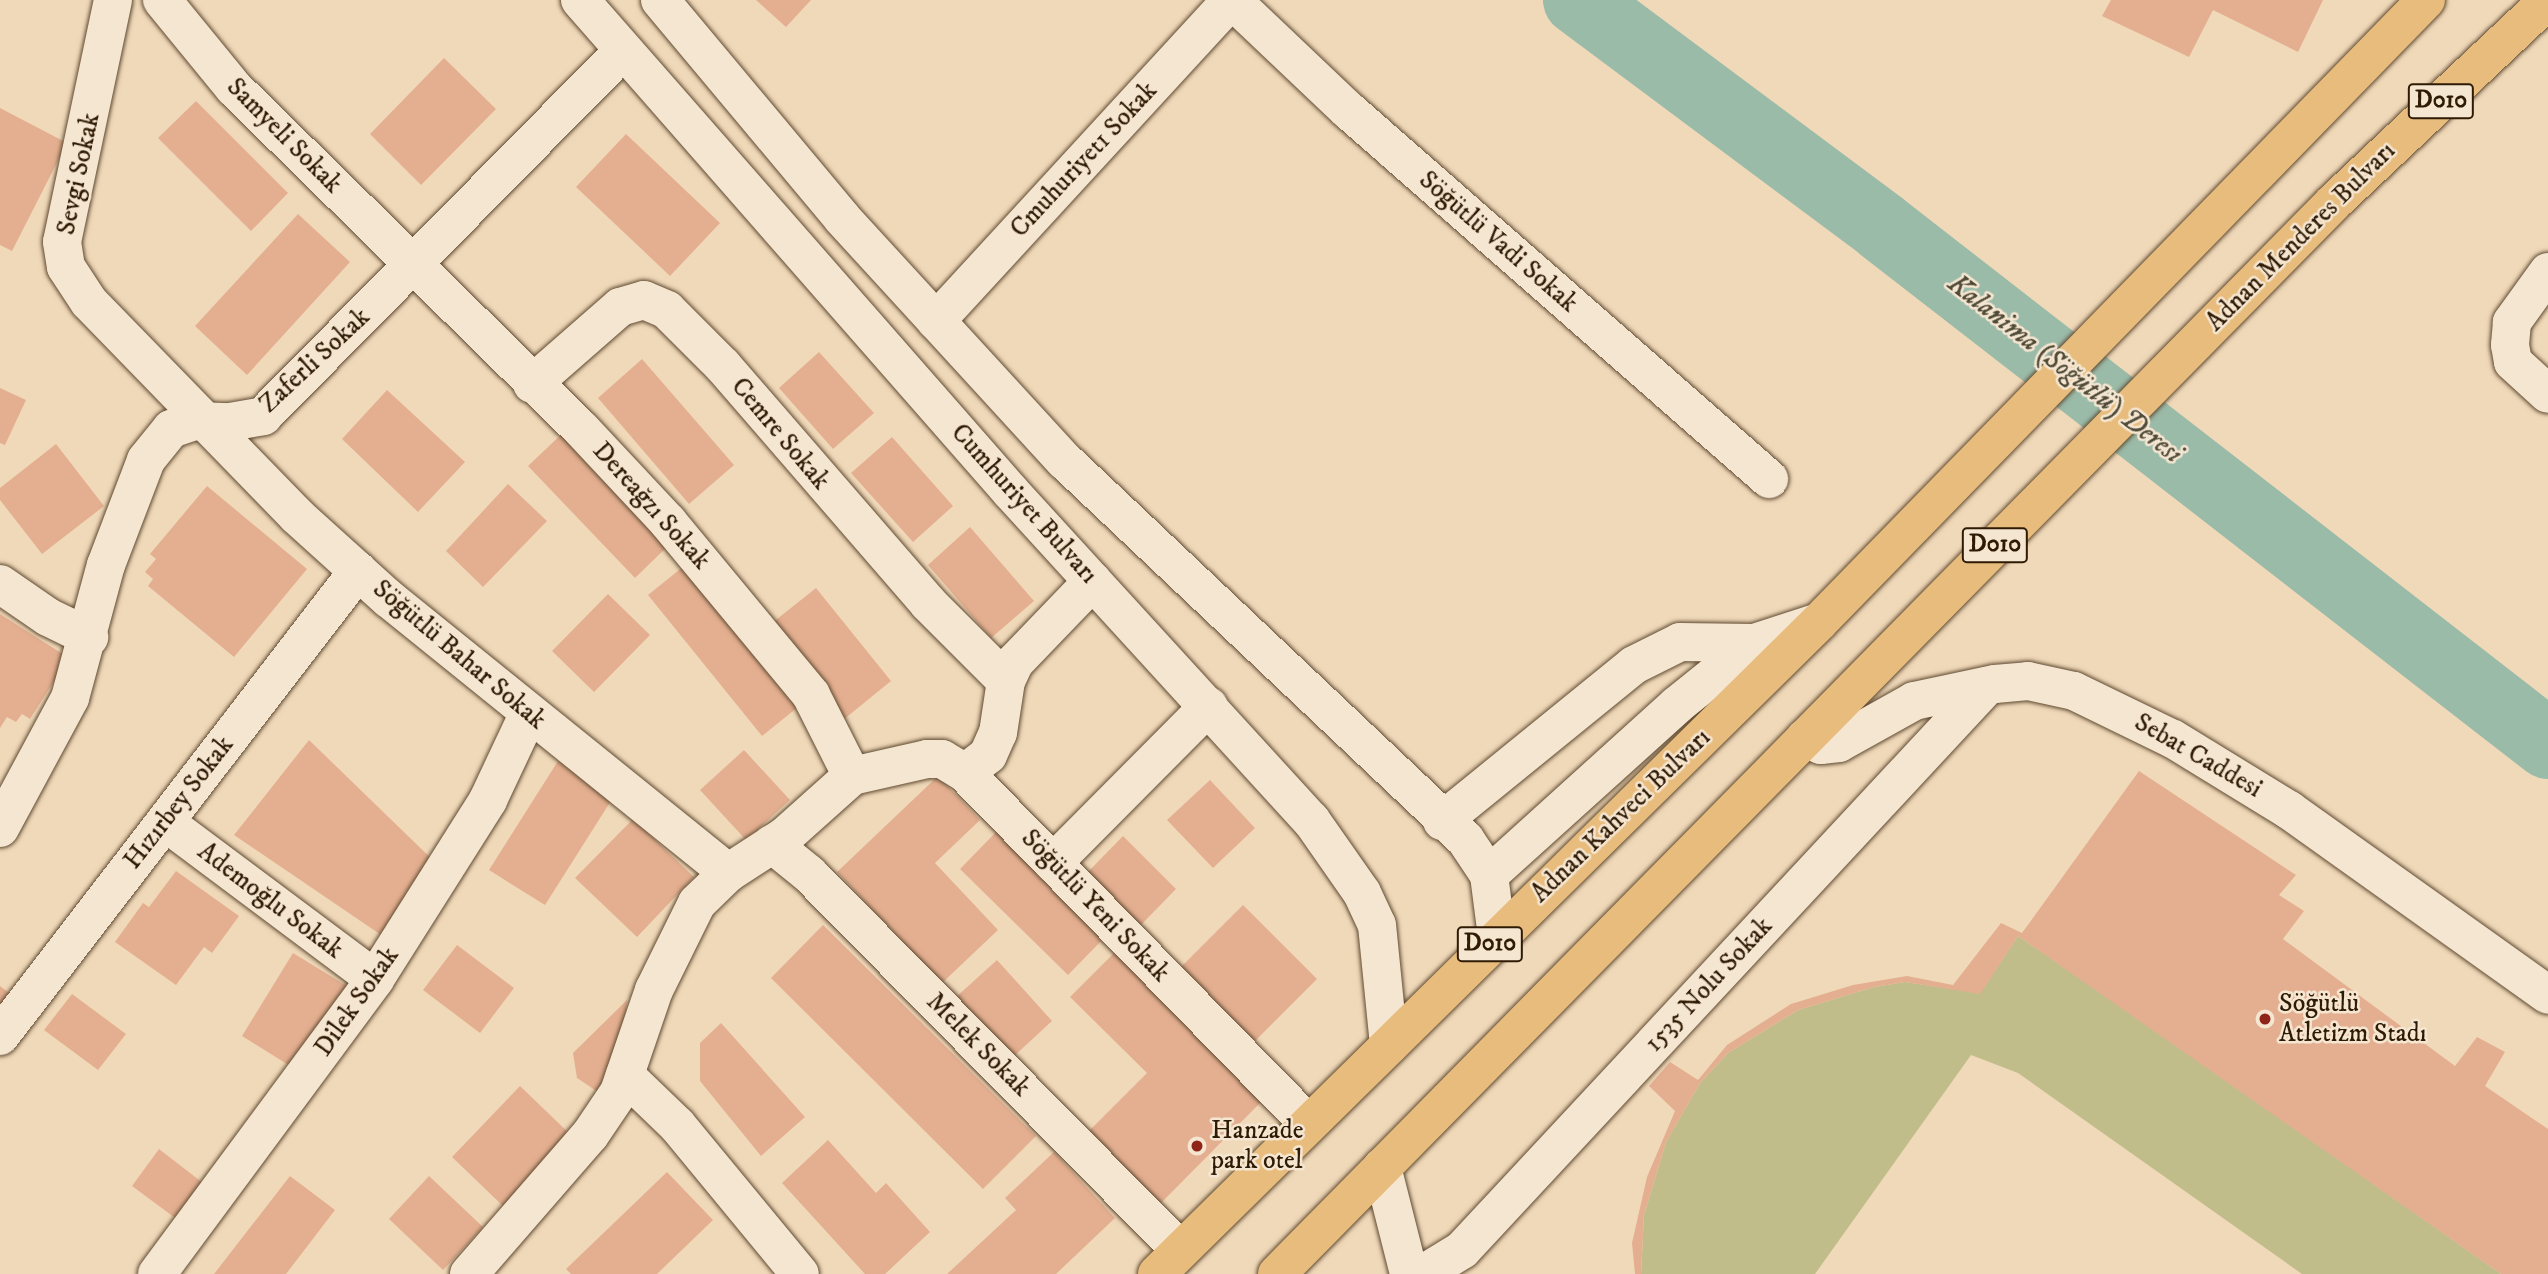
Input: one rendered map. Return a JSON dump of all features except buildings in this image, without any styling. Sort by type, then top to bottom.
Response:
[{"type":"highway","name":"Adnan Kahveci Bulvarı","points":[[1168,1262],[1822,619],[2426,0]]},
{"type":"highway","name":"Adnan Menderes Bulvarı","points":[[1805,738],[2334,202],[2546,5]]},
{"type":"highway","name":"D010","points":[[1277,1274],[1805,738]]},
{"type":"street","name":"Sevgi Sokak","points":[[113,0],[62,242],[66,267],[89,302],[205,421]]},
{"type":"street","name":"Samyeli Sokak","points":[[162,0],[234,89],[413,265]]},
{"type":"street","name":"Cumhuriyet Bulvarı","points":[[580,0],[1093,581],[1311,820],[1362,893],[1377,925],[1389,1045]]},
{"type":"street","points":[[660,0],[842,218],[1065,461],[1442,821],[1465,839],[1489,875],[1497,937]]},
{"type":"street","name":"Cmuhuriyet1 Sokak","points":[[936,321],[1232,0]]},
{"type":"street","name":"Söğütlü Vadi Sokak","points":[[1232,0],[1348,110],[1769,479]]},
{"type":"street","name":"Zaferli Sokak","points":[[0,828],[70,698],[89,637],[106,565],[146,460],[171,429],[205,421],[263,416],[623,51]]},
{"type":"street","name":"Dereağzı Sokak","points":[[413,265],[601,450],[752,619],[811,695],[852,776]]},
{"type":"street","points":[[2548,272],[2512,322],[2511,345],[2513,362],[2548,394]]},
{"type":"street","name":"Cemre Sokak","points":[[531,384],[620,307],[645,300],[667,310],[723,366],[928,603],[1006,681]]},
{"type":"street","name":"Söğütlü Bahar Sokak","points":[[205,421],[358,570],[529,713],[728,873]]},
{"type":"street","name":"Hızırbey Sokak","points":[[0,1037],[358,570]]},
{"type":"street","points":[[965,773],[988,755],[998,733],[1006,681],[1015,662],[1093,581]]},
{"type":"street","points":[[0,584],[48,617],[89,637]]},
{"type":"street","points":[[1489,875],[1677,705],[1754,643],[1822,619]]},
{"type":"street","points":[[1442,821],[1633,665],[1680,642],[1754,643]]},
{"type":"street","name":"Sebat Caddesi","points":[[1805,738],[1821,745],[1839,743],[1914,701],[1987,686],[2028,681],[2074,691],[2173,739],[2363,860],[2548,995]]},
{"type":"street","name":"1535 Nolu Sokak","points":[[1423,1274],[1462,1250],[1987,686]]},
{"type":"street","points":[[1053,863],[1209,706]]},
{"type":"street","name":"Dilek Sokak","points":[[157,1274],[375,979],[488,800],[529,713]]},
{"type":"street","name":"Söğütlü Yeni Sokak","points":[[852,776],[926,759],[942,759],[965,773],[1309,1124]]},
{"type":"street","points":[[469,1274],[590,1135],[625,1075],[674,946],[697,904],[728,873],[772,844],[852,776]]},
{"type":"street","name":"Ademoğlu Sokak","points":[[165,822],[375,979]]},
{"type":"street","name":"Melek Sokak","points":[[772,844],[809,874],[1168,1262]]},
{"type":"street","points":[[625,1075],[677,1125],[800,1274]]},
{"type":"street","points":[[1382,1167],[1409,1274]]},
{"type":"shaded area","points":[[2018,936],[2501,1274],[2302,1274],[2018,1073],[1971,1055],[1815,1274],[1641,1274],[1644,1215],[1666,1142],[1700,1083],[1728,1053],[1798,1010],[1874,987],[1905,982],[1980,993]]},
{"type":"waterway","name":"Kalanima (Söğütlü) Deresi","points":[[1578,0],[1882,227],[2548,744]]},
{"type":"place","name":"Söğütlü Atletizm Stadı","points":[[2265,1019]]},
{"type":"place","name":"Hanzade park otel","points":[[1197,1146]]}]
